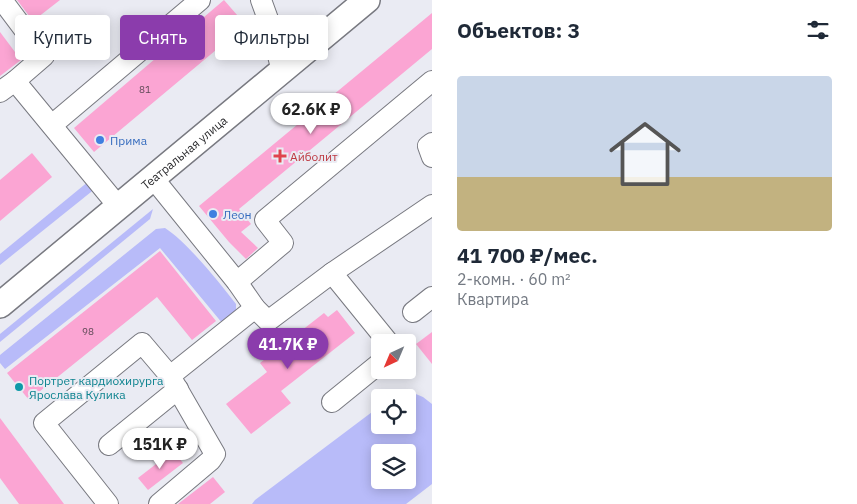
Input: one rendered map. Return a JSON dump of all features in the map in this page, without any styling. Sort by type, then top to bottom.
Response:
[{"type":"main road","name":"Театральная улица","points":[[0,304],[367,0]]},
{"type":"lane","points":[[2,0],[44,56],[8,87],[52,125],[118,206]]},
{"type":"lane","points":[[52,125],[200,0]]},
{"type":"lane","points":[[261,0],[282,71]]},
{"type":"lane","points":[[237,282],[283,242],[265,220],[432,81]]},
{"type":"lane","points":[[432,143],[428,146],[432,157]]},
{"type":"lane","points":[[154,178],[237,282],[255,308],[268,321],[332,273],[432,204]]},
{"type":"lane","points":[[332,273],[382,334]]},
{"type":"lane","points":[[413,312],[432,297]]},
{"type":"lane","points":[[109,445],[255,308]]},
{"type":"lane","points":[[108,504],[44,422],[142,343],[174,382],[215,454],[211,460],[159,504]]},
{"type":"lane","points":[[332,402],[371,370]]},
{"type":"shaded area","points":[[89,181],[96,188],[0,265],[0,254]]},
{"type":"shaded area","points":[[153,209],[150,219],[0,342],[0,334]]},
{"type":"shaded area","points":[[165,228],[193,252],[236,304],[236,311],[223,324],[160,248],[5,369],[0,363],[0,355],[156,229]]},
{"type":"shaded area","points":[[416,394],[432,404],[432,484],[406,504],[252,504],[371,413],[371,434],[416,434]]},
{"type":"building","points":[[17,0],[60,0],[41,15],[28,15]]},
{"type":"building","points":[[224,0],[237,15],[215,15],[215,51],[205,59],[205,16]]},
{"type":"building","points":[[432,13],[432,49],[239,209],[251,224],[241,232],[258,248],[246,259],[199,206]]},
{"type":"building","points":[[0,32],[15,52],[15,60],[21,60],[0,76]]},
{"type":"building","points":[[154,60],[204,60],[94,152],[74,128]]},
{"type":"building","points":[[32,153],[52,177],[0,221],[0,180]]},
{"type":"building","points":[[160,251],[216,321],[192,340],[157,297],[29,400],[7,373]]},
{"type":"building","points":[[337,310],[355,333],[281,391],[291,403],[251,434],[226,404],[267,372],[260,363],[324,313],[328,317]]},
{"type":"building","points":[[432,332],[432,364],[416,344]]},
{"type":"building","points":[[0,418],[64,504],[19,504],[0,478]]},
{"type":"building","points":[[173,451],[183,463],[148,490],[138,478]]},
{"type":"building","points":[[213,477],[225,492],[210,504],[178,504]]},
{"type":"place","name":"Прима","points":[[100,140]]},
{"type":"place","name":"Айболит","points":[[280,156]]},
{"type":"place","name":"Леон","points":[[213,214]]},
{"type":"place","name":"Портрет кардиохирурга Ярослава Кулика","points":[[19,387]]}]
